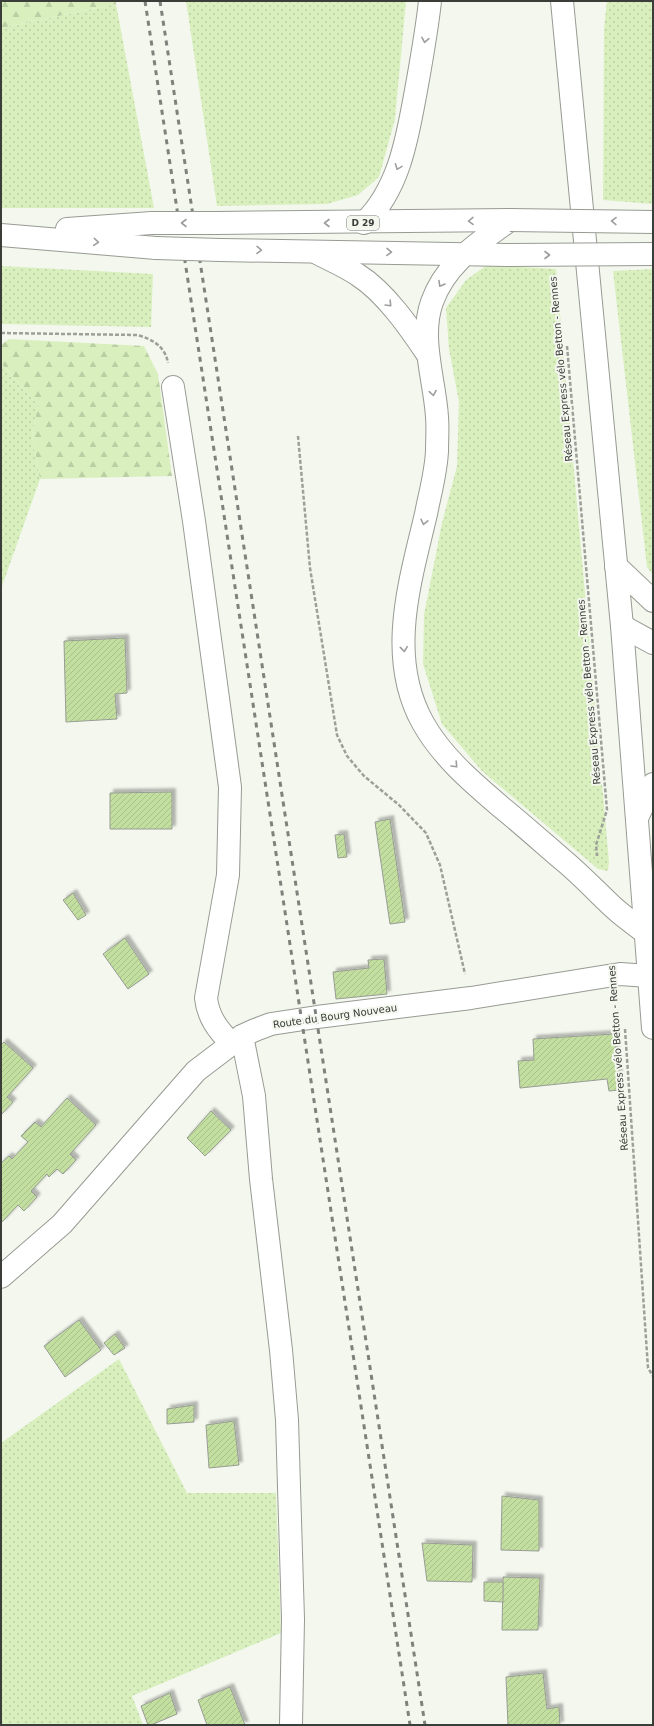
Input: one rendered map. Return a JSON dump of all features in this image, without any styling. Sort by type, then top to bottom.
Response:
[{"type":"main road","points":[[364,223],[372,215],[389,189],[404,152],[428,25],[430,1]]},
{"type":"main road","points":[[564,3],[622,626],[653,1028]]},
{"type":"main road","points":[[510,220],[464,253],[440,284],[428,315],[428,355],[437,416],[437,452],[434,476],[408,592],[404,617],[403,641],[406,670],[412,698],[422,722],[441,750],[465,776],[571,866],[614,908],[646,934]]},
{"type":"main road","name":"D 29","points":[[1,234],[152,223],[364,223],[510,220],[653,222]]},
{"type":"main road","name":"D 29","points":[[1,234],[156,248],[220,250],[464,253],[508,255],[653,254]]},
{"type":"main road","points":[[312,251],[359,275],[373,287],[408,325],[428,355]]},
{"type":"main road","points":[[173,387],[194,521],[230,786],[228,875],[206,998],[207,1010],[213,1021],[236,1040],[254,1096],[261,1179],[280,1342],[286,1420],[293,1619],[291,1725]]},
{"type":"main road","points":[[616,566],[653,601]]},
{"type":"main road","points":[[622,626],[653,643]]},
{"type":"main road","points":[[636,819],[653,784]]},
{"type":"main road","name":"Route du Bourg Nouveau","points":[[1,1277],[62,1224],[186,1081],[196,1071],[236,1040],[271,1024],[471,998],[620,974],[649,976]]},
{"type":"path","points":[[1,333],[137,335],[151,339],[162,348],[168,360],[173,387]]},
{"type":"path","name":"Réseau Express vélo Betton - Rennes","points":[[567,343],[607,810],[596,845],[597,892]]},
{"type":"path","points":[[298,436],[310,568],[337,735],[347,756],[364,776],[400,805],[426,833],[440,865],[471,998]]},
{"type":"path","name":"Réseau Express vélo Betton - Rennes","points":[[625,1022],[648,1368],[653,1376]]},
{"type":"green space","points":[[1,1],[116,1],[116,4],[1,28]]},
{"type":"green space","points":[[186,1],[406,1],[395,119],[379,177],[358,195],[327,204],[217,206]]},
{"type":"green space","points":[[607,1],[653,1],[653,204],[603,200],[604,28]]},
{"type":"green space","points":[[116,4],[154,208],[1,208],[1,28]]},
{"type":"green space","points":[[487,265],[556,269],[609,862],[608,871],[598,869],[482,771],[442,724],[423,664],[424,615],[442,523],[457,466],[459,402],[449,349],[446,308],[466,280]]},
{"type":"green space","points":[[1,266],[153,274],[151,327],[1,324]]},
{"type":"green space","points":[[653,269],[653,575],[647,567],[613,271]]},
{"type":"green space","points":[[9,339],[144,346],[158,374],[172,476],[40,479],[32,436],[38,405],[1,363],[1,345]]},
{"type":"green space","points":[[1,363],[38,405],[32,436],[40,479],[1,589]]},
{"type":"green space","points":[[119,1359],[187,1493],[276,1493],[281,1633],[132,1696],[143,1725],[1,1725],[1,1443]]},
{"type":"building","points":[[125,638],[127,693],[115,694],[117,719],[66,722],[64,641]]},
{"type":"building","points":[[172,792],[172,829],[110,829],[110,793]]},
{"type":"building","points":[[390,819],[405,922],[390,924],[375,822]]},
{"type":"building","points":[[344,834],[347,857],[338,858],[335,835]]},
{"type":"building","points":[[73,893],[86,915],[78,920],[63,900]]},
{"type":"building","points":[[125,938],[149,974],[128,989],[103,954]]},
{"type":"building","points":[[384,959],[387,994],[336,999],[333,972],[369,968],[368,960]]},
{"type":"building","points":[[614,1034],[620,1090],[609,1091],[607,1079],[520,1088],[518,1061],[534,1060],[533,1039]]},
{"type":"building","points":[[4,1042],[33,1068],[7,1097],[13,1102],[1,1115],[1,1045]]},
{"type":"building","points":[[67,1098],[96,1125],[70,1154],[76,1160],[63,1174],[57,1169],[49,1177],[47,1174],[31,1191],[37,1197],[24,1211],[18,1205],[1,1223],[1,1163],[9,1156],[12,1159],[28,1142],[21,1136],[35,1122],[41,1127]]},
{"type":"building","points":[[211,1111],[231,1130],[205,1156],[187,1138]]},
{"type":"building","points":[[79,1320],[101,1350],[65,1377],[44,1346]]},
{"type":"building","points":[[115,1334],[125,1348],[114,1355],[104,1343]]},
{"type":"building","points":[[194,1405],[194,1422],[167,1424],[167,1409]]},
{"type":"building","points":[[234,1421],[239,1465],[209,1468],[206,1425]]},
{"type":"building","points":[[502,1496],[539,1500],[539,1551],[501,1550]]},
{"type":"building","points":[[422,1543],[473,1545],[472,1582],[427,1581]]},
{"type":"building","points":[[503,1577],[540,1578],[538,1630],[502,1630]]},
{"type":"building","points":[[484,1582],[503,1582],[503,1602],[484,1601]]},
{"type":"building","points":[[543,1673],[547,1709],[559,1707],[560,1725],[508,1725],[506,1677]]},
{"type":"building","points":[[230,1687],[245,1725],[207,1725],[198,1700]]},
{"type":"building","points":[[170,1693],[177,1714],[148,1725],[141,1706]]},
{"type":"railway","points":[[145,1],[410,1725]]},
{"type":"railway","points":[[160,1],[425,1725]]}]
